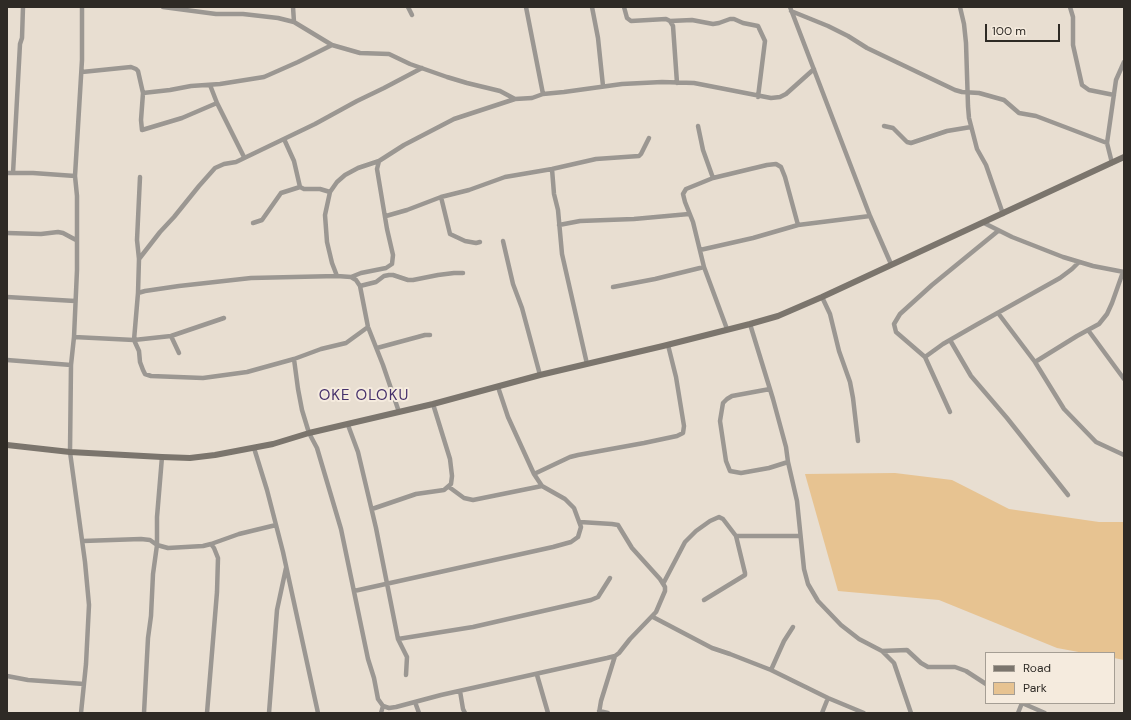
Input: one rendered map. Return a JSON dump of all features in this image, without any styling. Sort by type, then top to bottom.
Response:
[{"type":"street","points":[[13,173],[23,7]]},
{"type":"street","points":[[81,713],[89,605],[83,541],[70,452],[71,365],[74,337],[77,270],[77,196],[75,176],[82,72],[82,7]]},
{"type":"street","points":[[163,7],[216,14],[267,16],[294,22],[332,45],[360,53],[389,54],[422,68],[467,83],[500,91],[515,99]]},
{"type":"street","points":[[293,7],[294,22]]},
{"type":"street","points":[[408,7],[412,15]]},
{"type":"street","points":[[526,7],[543,94]]},
{"type":"street","points":[[592,7],[598,38],[603,86]]},
{"type":"street","points":[[624,7],[627,18],[631,21],[666,19],[670,21],[692,20],[713,24],[734,19],[743,23],[758,26],[765,41],[758,97]]},
{"type":"street","points":[[960,7],[964,24],[966,44],[968,106],[971,127],[977,149],[986,165],[1003,214]]},
{"type":"street","points":[[1070,7],[1073,18],[1073,45],[1082,84],[1089,90],[1114,95]]},
{"type":"street","points":[[790,9],[834,29],[867,48],[885,55],[949,87],[962,92],[979,93],[1004,100],[1019,112],[1036,116],[1107,144]]},
{"type":"street","points":[[790,9],[870,216],[891,264]]},
{"type":"street","points":[[670,21],[673,26],[677,83]]},
{"type":"street","points":[[143,93],[247,81],[264,77],[292,66],[332,45]]},
{"type":"street","points":[[1112,162],[1107,144],[1116,80],[1124,62]]},
{"type":"street","points":[[82,72],[131,67],[136,68],[143,93],[141,120],[142,130],[182,118],[217,103]]},
{"type":"street","points":[[139,259],[215,168],[224,164],[236,162],[284,139],[422,68]]},
{"type":"street","points":[[337,276],[332,264],[325,226],[325,215],[330,192],[337,182],[345,175],[358,168],[379,161],[404,145],[454,120],[515,99],[532,98],[543,94],[634,83],[694,83],[741,92],[758,97],[780,97],[786,94],[814,69]]},
{"type":"street","points":[[210,85],[217,103],[244,157]]},
{"type":"street","points":[[698,126],[703,150],[713,178]]},
{"type":"street","points":[[884,126],[893,128],[907,142],[911,143],[947,131],[971,127]]},
{"type":"street","points":[[386,216],[505,177],[552,169],[596,159],[639,156],[649,138]]},
{"type":"street","points":[[284,139],[294,161],[300,188]]},
{"type":"street","points":[[7,445],[70,452],[162,457],[190,458],[215,455],[254,448],[309,433],[348,425],[540,375],[750,324],[778,316],[822,297],[1124,157]]},
{"type":"street","points":[[138,293],[179,286],[251,278],[351,277],[361,273],[386,268],[392,264],[393,255],[387,229],[378,169],[379,161]]},
{"type":"street","points":[[727,329],[704,267],[693,222],[683,194],[686,190],[713,178],[776,164],[781,167],[798,225]]},
{"type":"street","points":[[552,169],[562,254],[567,280],[579,323],[587,364]]},
{"type":"street","points":[[7,173],[75,176]]},
{"type":"street","points":[[140,177],[137,240],[139,259],[138,293],[134,340],[139,351],[140,362],[146,374],[151,376],[203,378],[247,372],[294,359],[321,349],[346,343],[368,327]]},
{"type":"street","points":[[253,223],[262,220],[281,193],[300,188],[320,189],[330,192]]},
{"type":"street","points":[[441,197],[450,234],[465,241],[476,243],[480,242]]},
{"type":"street","points":[[559,225],[580,221],[634,219],[689,214]]},
{"type":"street","points":[[700,250],[753,238],[798,225],[870,216]]},
{"type":"street","points":[[984,223],[998,231],[1079,262],[1123,272],[1107,314],[1099,324],[1035,362]]},
{"type":"street","points":[[950,412],[924,357],[896,332],[894,324],[896,319],[932,284],[998,231]]},
{"type":"street","points":[[7,232],[41,234],[58,232],[76,240]]},
{"type":"street","points":[[502,241],[540,375]]},
{"type":"street","points":[[924,357],[950,340],[1060,278],[1079,262]]},
{"type":"street","points":[[613,286],[655,279],[704,267]]},
{"type":"street","points":[[360,286],[376,282],[384,276],[389,275],[413,280],[454,273],[463,273]]},
{"type":"street","points":[[351,277],[356,280],[360,286],[368,327],[377,348],[399,412]]},
{"type":"street","points":[[7,297],[75,301]]},
{"type":"street","points":[[822,297],[830,314],[839,351],[850,382],[858,441]]},
{"type":"street","points":[[998,313],[1035,362],[1064,409],[1096,442],[1124,455]]},
{"type":"street","points":[[74,337],[134,340],[172,336],[224,318]]},
{"type":"street","points":[[750,324],[784,440],[797,500],[804,569],[808,584],[818,601],[841,624],[859,639],[882,651],[894,663],[912,713]]},
{"type":"street","points":[[1088,330],[1124,379]]},
{"type":"street","points":[[377,348],[430,335]]},
{"type":"street","points":[[172,336],[178,353]]},
{"type":"street","points":[[950,340],[971,376],[1007,418],[1068,495]]},
{"type":"street","points":[[534,474],[574,456],[644,444],[677,436],[683,433],[684,426],[676,377],[668,345]]},
{"type":"street","points":[[294,359],[298,389],[309,433],[317,448],[334,510],[341,529],[368,659],[374,678],[378,699],[383,706],[390,708],[615,656],[619,653],[630,639],[656,612],[665,590],[663,584],[632,548],[618,525],[580,522]]},
{"type":"street","points":[[7,360],[71,365]]},
{"type":"street","points":[[354,591],[571,542],[578,537],[581,527],[574,508],[569,502],[542,486],[534,474],[508,417],[498,387]]},
{"type":"street","points":[[770,388],[732,396],[723,403],[720,421],[726,461],[730,471],[741,473],[769,468],[788,462]]},
{"type":"street","points":[[372,509],[416,494],[444,490],[449,487],[452,481],[450,459],[433,404]]},
{"type":"street","points":[[348,425],[358,452],[372,509],[398,639],[407,657],[406,675]]},
{"type":"street","points":[[254,448],[286,566],[318,713]]},
{"type":"street","points":[[144,713],[148,638],[157,545],[157,517],[162,457]]},
{"type":"street","points":[[449,487],[464,498],[473,500],[542,486]]},
{"type":"street","points":[[663,584],[685,542],[696,531],[710,521],[719,517],[724,520],[736,536],[745,575],[704,600]]},
{"type":"street","points":[[83,541],[141,539],[150,540],[157,545],[168,548],[203,546],[239,534],[276,526]]},
{"type":"street","points":[[736,536],[800,536]]},
{"type":"street","points":[[207,713],[217,592],[218,558],[211,544]]},
{"type":"street","points":[[269,713],[277,610],[286,566]]},
{"type":"street","points":[[398,639],[473,627],[591,600],[598,597],[610,578]]},
{"type":"street","points":[[653,616],[712,648],[771,670],[828,698],[864,713]]},
{"type":"street","points":[[771,670],[784,641],[794,627]]},
{"type":"street","points":[[882,651],[907,650],[921,663],[928,667],[955,667],[966,671],[985,683]]},
{"type":"street","points":[[608,713],[599,712],[615,656]]},
{"type":"street","points":[[537,674],[548,713]]},
{"type":"street","points":[[7,676],[16,677],[23,680],[84,684]]},
{"type":"street","points":[[460,691],[466,713]]},
{"type":"street","points":[[822,713],[828,698]]},
{"type":"street","points":[[415,702],[419,713]]},
{"type":"street","points":[[1024,704],[1045,713]]},
{"type":"street","points":[[381,713],[383,706]]},
{"type":"green space","points":[[895,473],[952,480],[1009,509],[1099,522],[1124,522],[1124,660],[1115,658],[1115,652],[1079,652],[1057,648],[939,600],[838,591],[805,474]]},
{"type":"district","name":"OKE OLOKU","points":[[364,396]]}]
